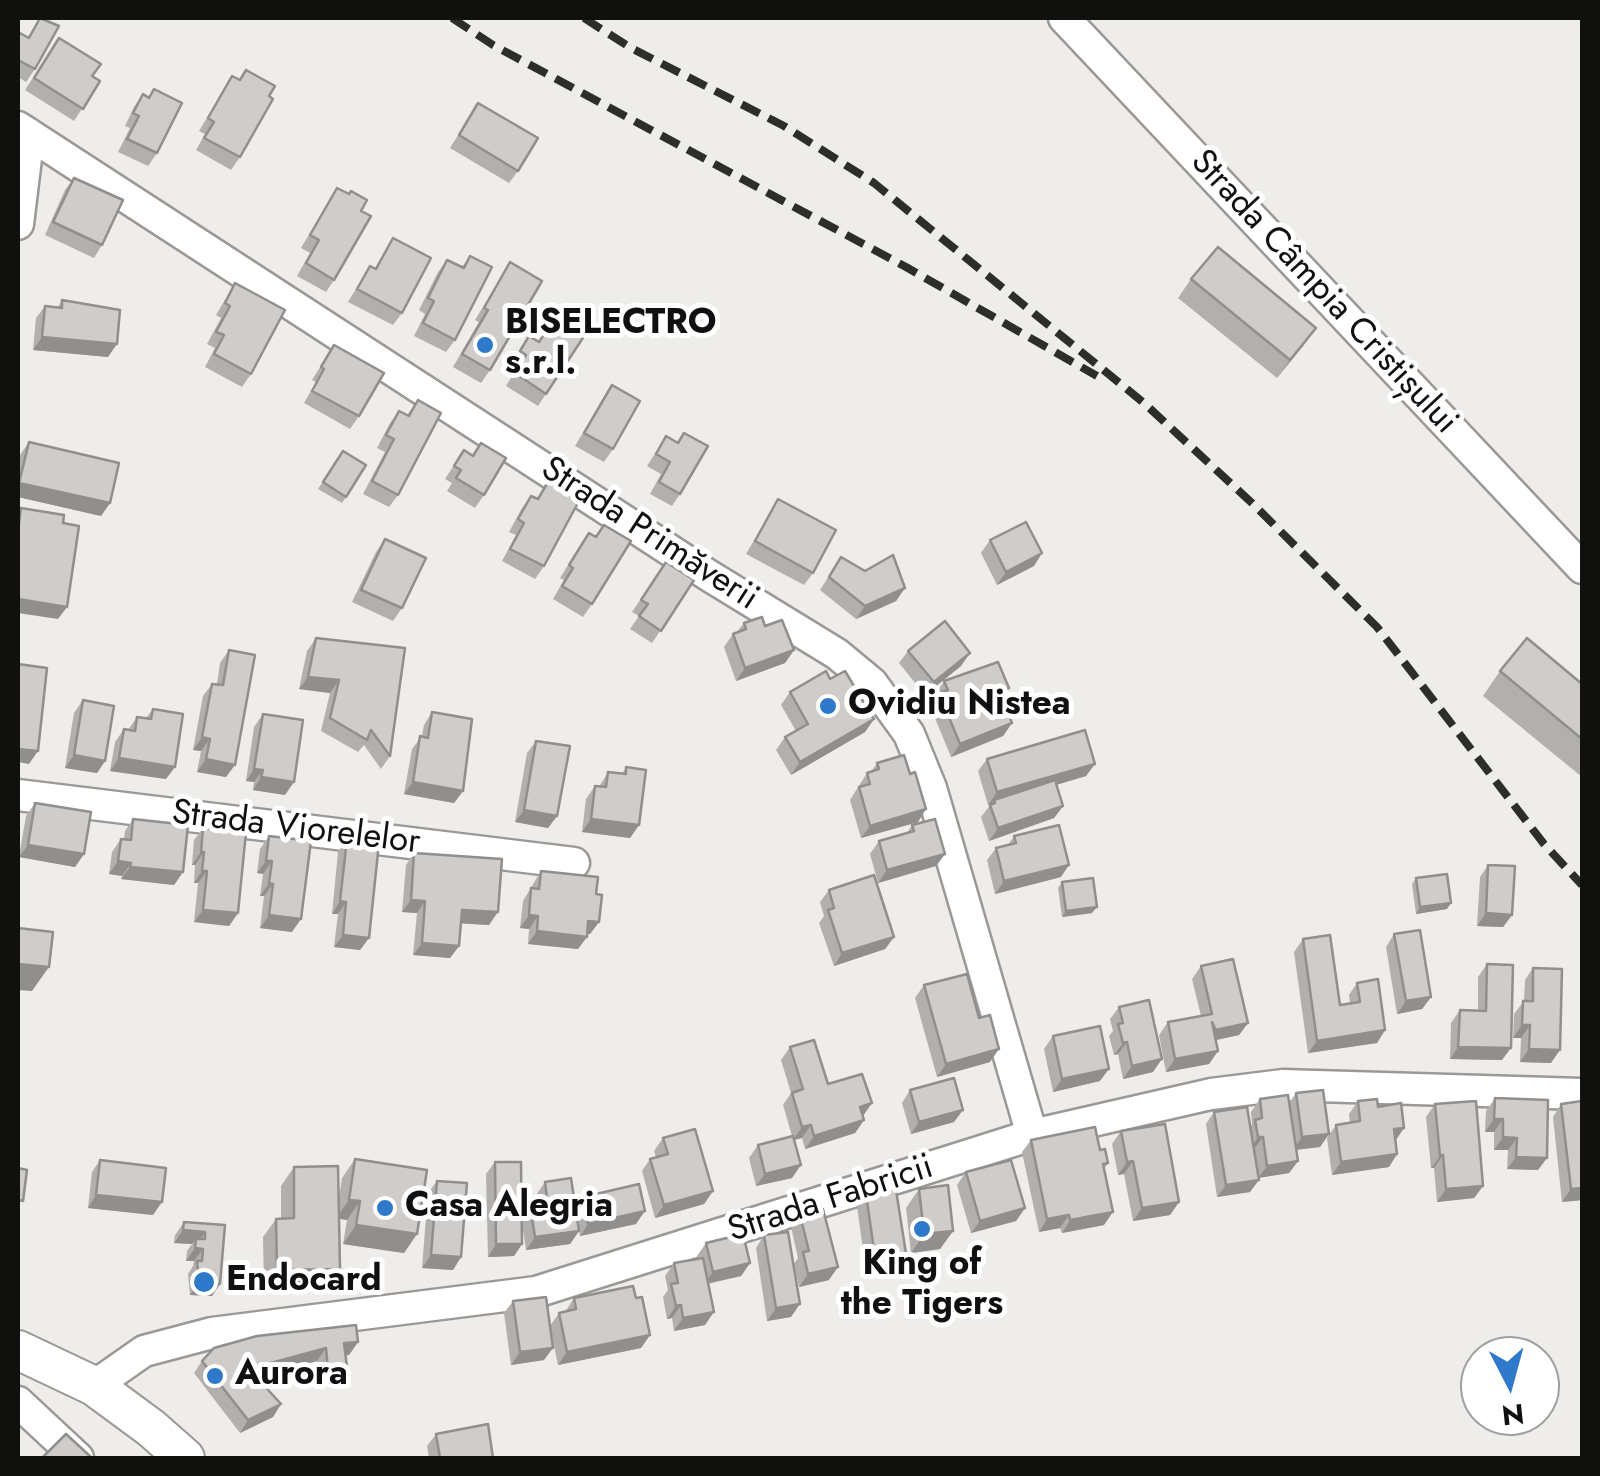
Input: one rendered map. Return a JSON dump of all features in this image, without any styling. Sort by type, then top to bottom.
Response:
[{"type":"main road","points":[[18,1350],[94,1386],[184,1458]]},
{"type":"street","name":"Strada Câmpia Cristișului","points":[[1064,18],[1582,568]]},
{"type":"street","points":[[18,224],[24,130]]},
{"type":"street","name":"Strada Primăverii","points":[[24,130],[708,574],[838,654],[872,683],[909,734],[931,788],[1032,1136]]},
{"type":"street","name":"Strada Viorelelor","points":[[18,795],[574,863]]},
{"type":"street","name":"Strada Fabricii","points":[[94,1386],[144,1350],[212,1333],[536,1292],[1032,1136],[1211,1094],[1283,1086],[1582,1094]]},
{"type":"street","points":[[18,1402],[78,1458]]},
{"type":"building","points":[[40,18],[59,26],[35,69],[18,60],[18,32],[29,38]]},
{"type":"building","points":[[59,38],[101,64],[92,76],[100,81],[83,109],[34,78]]},
{"type":"building","points":[[246,70],[275,86],[269,96],[273,99],[240,157],[204,138],[214,122],[208,118],[232,76],[240,80]]},
{"type":"building","points":[[154,89],[182,103],[157,153],[127,139],[139,116],[133,113],[143,94],[149,98]]},
{"type":"building","points":[[478,103],[538,138],[518,171],[459,135]]},
{"type":"building","points":[[74,178],[123,200],[102,245],[53,222]]},
{"type":"building","points":[[337,188],[367,200],[361,211],[371,216],[334,280],[306,263],[319,240],[310,235]]},
{"type":"building","points":[[393,238],[431,258],[402,313],[357,289],[370,266],[376,269]]},
{"type":"building","points":[[1218,247],[1316,328],[1290,360],[1191,279]]},
{"type":"building","points":[[470,256],[492,267],[455,340],[423,323],[434,301],[428,298],[447,260],[464,268]]},
{"type":"building","name":"BISELECTRO s.r.l.","points":[[510,262],[542,281],[490,370],[462,354]]},
{"type":"building","points":[[235,283],[285,310],[251,374],[214,354],[224,335],[216,332],[230,306],[225,303]]},
{"type":"building","points":[[62,300],[120,310],[117,344],[42,337],[45,306],[62,308]]},
{"type":"building","points":[[573,308],[594,321],[546,394],[515,373],[526,355],[520,351],[529,336],[539,342],[561,309],[569,314]]},
{"type":"building","points":[[334,345],[384,373],[359,416],[312,391]]},
{"type":"building","points":[[612,385],[640,401],[613,449],[584,433]]},
{"type":"building","points":[[418,400],[441,413],[398,495],[372,481],[394,439],[386,435],[399,411],[409,416]]},
{"type":"building","points":[[684,433],[708,446],[680,494],[659,482],[670,462],[656,454],[666,436],[678,443]]},
{"type":"building","points":[[29,442],[119,463],[110,503],[19,483]]},
{"type":"building","points":[[481,443],[506,458],[484,495],[456,478],[461,470],[454,466],[464,450],[473,456]]},
{"type":"building","points":[[343,451],[366,465],[346,497],[323,482]]},
{"type":"building","points":[[548,482],[580,499],[544,566],[510,549],[524,523],[518,519],[531,496],[538,499]]},
{"type":"building","points":[[778,499],[836,530],[813,573],[755,541]]},
{"type":"building","points":[[21,508],[64,515],[63,523],[79,526],[67,607],[18,599]]},
{"type":"building","points":[[1026,522],[1042,553],[1006,572],[990,540]]},
{"type":"building","points":[[604,525],[631,541],[592,604],[562,586],[573,568],[569,565],[589,533],[596,537]]},
{"type":"building","points":[[385,539],[426,558],[402,608],[361,590]]},
{"type":"building","points":[[893,555],[905,588],[865,606],[829,577],[841,557],[865,571]]},
{"type":"building","points":[[666,562],[694,580],[661,631],[639,616],[648,604],[641,600]]},
{"type":"building","points":[[762,617],[765,626],[782,620],[794,650],[745,668],[733,634],[746,629],[744,623]]},
{"type":"building","points":[[945,621],[970,653],[934,682],[908,651]]},
{"type":"building","points":[[316,638],[405,648],[390,756],[371,730],[367,740],[330,718],[339,680],[308,677]]},
{"type":"building","points":[[1527,638],[1582,684],[1582,739],[1500,671]]},
{"type":"building","points":[[229,650],[255,655],[235,765],[206,759],[210,739],[202,737],[212,684],[223,685]]},
{"type":"building","points":[[998,662],[1009,688],[999,692],[1012,723],[960,744],[939,693],[948,690],[944,681]]},
{"type":"building","points":[[18,664],[47,668],[38,751],[18,749]]},
{"type":"building","points":[[826,671],[830,679],[845,671],[874,719],[800,762],[785,737],[808,724],[790,692]]},
{"type":"building","points":[[83,700],[114,706],[105,761],[74,755]]},
{"type":"building","points":[[153,709],[183,714],[175,767],[119,758],[124,729],[135,731],[137,717],[151,719]]},
{"type":"building","points":[[432,712],[472,719],[463,791],[413,782],[420,736],[428,738]]},
{"type":"building","points":[[263,714],[303,720],[294,782],[261,777],[263,770],[254,769]]},
{"type":"building","points":[[1085,730],[1095,764],[997,792],[987,759]]},
{"type":"building","points":[[536,741],[570,746],[557,816],[524,810]]},
{"type":"building","points":[[904,755],[910,774],[915,772],[926,809],[870,826],[859,787],[870,784],[867,773],[879,769],[877,763]]},
{"type":"building","points":[[626,767],[646,770],[639,825],[591,819],[595,786],[606,787],[608,772],[626,774]]},
{"type":"building","points":[[1055,780],[1063,806],[998,828],[990,805],[994,800]]},
{"type":"building","points":[[35,803],[91,812],[84,854],[28,845]]},
{"type":"building","points":[[133,819],[188,825],[183,872],[130,867],[131,863],[118,861],[121,839],[131,840]]},
{"type":"building","points":[[935,819],[945,854],[887,870],[879,841],[914,831],[912,825]]},
{"type":"building","points":[[1059,825],[1069,865],[1004,881],[996,848],[1016,843],[1014,836]]},
{"type":"building","points":[[203,828],[246,832],[238,913],[203,910],[207,871],[202,871]]},
{"type":"building","points":[[269,836],[311,841],[301,919],[269,915],[273,884],[269,883],[272,861],[266,861]]},
{"type":"building","points":[[347,839],[379,843],[369,938],[343,935],[346,902],[340,901]]},
{"type":"building","points":[[414,853],[502,859],[498,912],[462,910],[459,946],[422,943],[425,901],[411,900]]},
{"type":"building","points":[[1488,865],[1515,866],[1512,915],[1486,913]]},
{"type":"building","points":[[541,871],[598,877],[596,894],[602,895],[599,922],[588,921],[587,937],[537,931],[538,916],[529,915],[531,888],[539,889]]},
{"type":"building","points":[[1447,874],[1451,903],[1420,907],[1416,878]]},
{"type":"building","points":[[874,875],[894,937],[842,953],[828,910],[834,908],[829,890]]},
{"type":"building","points":[[1093,878],[1097,907],[1066,911],[1062,882]]},
{"type":"building","points":[[18,928],[53,932],[49,967],[18,964]]},
{"type":"building","points":[[1420,930],[1431,997],[1406,1001],[1394,934]]},
{"type":"building","points":[[1330,935],[1340,1005],[1360,1002],[1357,983],[1378,979],[1385,1030],[1317,1041],[1303,939]]},
{"type":"building","points":[[1233,959],[1248,1023],[1216,1030],[1212,1022],[1218,1051],[1175,1059],[1168,1022],[1212,1014],[1201,966]]},
{"type":"building","points":[[1487,964],[1513,965],[1511,1048],[1458,1047],[1460,1010],[1486,1011]]},
{"type":"building","points":[[1533,968],[1562,969],[1560,1050],[1529,1049],[1530,1025],[1522,1025],[1523,1001],[1533,1001]]},
{"type":"building","points":[[967,974],[979,1018],[990,1015],[999,1049],[946,1064],[924,985]]},
{"type":"building","points":[[1149,1000],[1162,1059],[1132,1066],[1118,1024],[1123,1023],[1119,1007]]},
{"type":"building","points":[[1100,1026],[1109,1069],[1062,1079],[1053,1036]]},
{"type":"building","points":[[814,1040],[828,1084],[862,1074],[872,1103],[860,1107],[864,1120],[814,1136],[811,1125],[802,1127],[792,1093],[803,1089],[790,1047]]},
{"type":"building","points":[[954,1078],[963,1110],[919,1122],[910,1090]]},
{"type":"building","points":[[1323,1090],[1329,1134],[1302,1137],[1296,1093]]},
{"type":"building","points":[[1288,1095],[1298,1161],[1267,1166],[1263,1137],[1258,1137],[1255,1120],[1262,1118],[1260,1099]]},
{"type":"building","points":[[1495,1098],[1548,1100],[1547,1158],[1516,1157],[1517,1138],[1503,1137],[1503,1119],[1494,1119]]},
{"type":"building","points":[[1377,1099],[1378,1107],[1401,1103],[1404,1128],[1394,1129],[1397,1154],[1341,1162],[1336,1125],[1360,1121],[1358,1101]]},
{"type":"building","points":[[1476,1101],[1483,1186],[1446,1189],[1435,1104]]},
{"type":"building","points":[[1582,1101],[1582,1188],[1571,1189],[1561,1104]]},
{"type":"building","points":[[1247,1107],[1259,1180],[1226,1185],[1214,1112]]},
{"type":"building","points":[[1165,1124],[1179,1202],[1142,1208],[1133,1161],[1127,1162],[1121,1131]]},
{"type":"building","points":[[1095,1127],[1100,1150],[1105,1149],[1108,1163],[1103,1164],[1113,1212],[1070,1220],[1069,1215],[1047,1219],[1031,1140]]},
{"type":"building","points":[[695,1129],[713,1191],[664,1205],[650,1159],[668,1154],[663,1138]]},
{"type":"building","points":[[793,1136],[801,1165],[765,1174],[758,1145]]},
{"type":"building","points":[[355,1159],[427,1170],[417,1234],[356,1225],[360,1201],[349,1200]]},
{"type":"building","points":[[100,1160],[166,1168],[162,1202],[96,1195]]},
{"type":"building","points":[[1011,1160],[1025,1208],[980,1221],[966,1172]]},
{"type":"building","points":[[495,1162],[521,1162],[522,1244],[496,1244]]},
{"type":"building","points":[[338,1166],[340,1269],[277,1270],[276,1219],[294,1218],[294,1167]]},
{"type":"building","points":[[18,1168],[27,1170],[23,1201],[18,1200]]},
{"type":"building","points":[[571,1178],[579,1231],[535,1237],[533,1200],[547,1198],[545,1182]]},
{"type":"building","points":[[437,1181],[467,1183],[461,1257],[431,1255]]},
{"type":"building","points":[[639,1184],[645,1211],[588,1224],[583,1197]]},
{"type":"building","points":[[948,1185],[953,1231],[924,1234],[919,1189]]},
{"type":"building","points":[[896,1190],[907,1260],[876,1264],[866,1194]]},
{"type":"building","points":[[823,1209],[838,1267],[808,1274],[803,1252],[809,1251],[800,1215]]},
{"type":"building","points":[[184,1222],[225,1225],[220,1284],[199,1282],[197,1261],[202,1261],[203,1249],[195,1248],[196,1239],[205,1239],[205,1232],[183,1230]]},
{"type":"building","points":[[788,1232],[800,1304],[776,1308],[764,1235]]},
{"type":"building","points":[[743,1234],[750,1263],[713,1272],[706,1243]]},
{"type":"building","points":[[703,1258],[714,1312],[683,1318],[671,1284],[678,1283],[674,1263]]},
{"type":"building","points":[[633,1286],[636,1298],[642,1297],[650,1335],[567,1352],[559,1313],[576,1309],[574,1298]]},
{"type":"building","points":[[546,1297],[553,1348],[520,1352],[513,1301]]},
{"type":"building","points":[[356,1325],[358,1342],[344,1343],[347,1367],[328,1369],[326,1348],[249,1369],[281,1404],[248,1420],[202,1361],[214,1348],[257,1336]]},
{"type":"building","points":[[488,1424],[493,1458],[440,1458],[436,1434]]},
{"type":"building","points":[[66,1434],[92,1458],[42,1458]]},
{"type":"railway","points":[[452,18],[493,45],[906,267],[1097,376]]},
{"type":"railway","points":[[584,18],[631,48],[784,126],[874,183],[1144,403],[1377,627],[1544,844],[1582,885]]},
{"type":"place","name":"BISELECTRO s.r.l.","points":[[485,345]]},
{"type":"place","name":"Ovidiu Nistea","points":[[828,706]]},
{"type":"place","name":"Casa Alegria","points":[[385,1208]]},
{"type":"place","name":"King of the Tigers","points":[[922,1229]]},
{"type":"place","name":"Endocard","points":[[204,1282]]},
{"type":"place","name":"Aurora","points":[[215,1376]]}]
